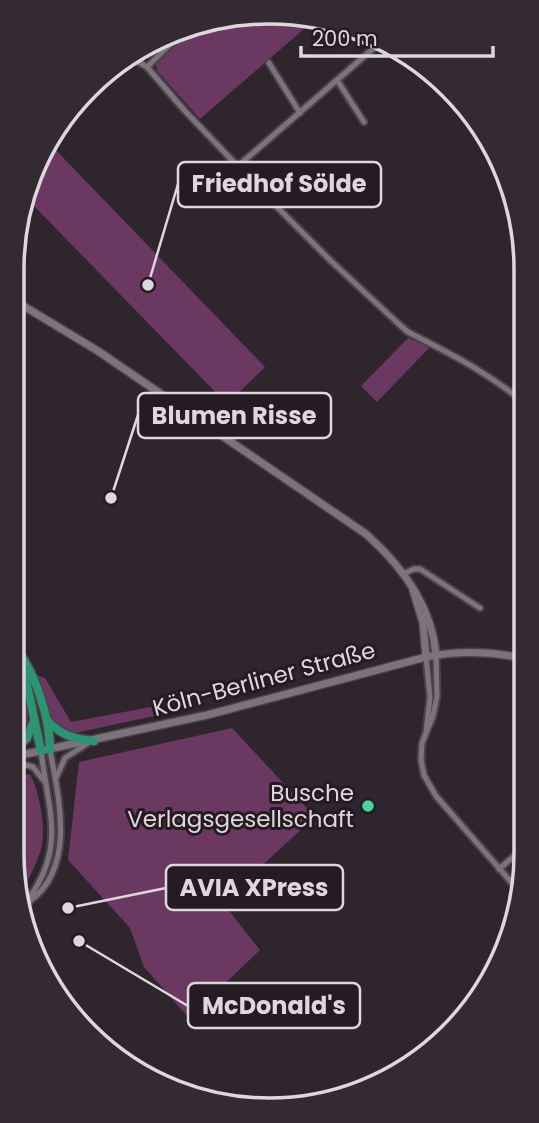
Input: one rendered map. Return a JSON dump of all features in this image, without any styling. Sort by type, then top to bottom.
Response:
[{"type":"highway","points":[[24,663],[31,674],[46,719],[46,750]]},
{"type":"highway","points":[[24,677],[46,750]]},
{"type":"highway","points":[[24,741],[35,718]]},
{"type":"highway","points":[[46,719],[61,733],[94,741]]},
{"type":"main road","points":[[24,306],[98,351],[352,523],[383,549],[419,596],[435,642],[436,655]]},
{"type":"main road","points":[[413,589],[423,623],[426,657]]},
{"type":"main road","name":"Köln-Berliner Straße","points":[[24,756],[259,703],[426,657],[489,652],[514,657]]},
{"type":"street","points":[[147,67],[168,47]]},
{"type":"street","points":[[238,166],[373,49]]},
{"type":"street","points":[[139,62],[147,67],[238,166],[331,261],[401,326],[415,336],[464,360],[514,395]]},
{"type":"street","points":[[269,63],[300,113]]},
{"type":"street","points":[[337,80],[364,122]]},
{"type":"street","points":[[404,574],[420,569],[480,608]]},
{"type":"street","points":[[436,655],[438,696],[421,752],[422,768],[436,796],[512,884]]},
{"type":"street","points":[[426,657],[430,697],[426,733]]},
{"type":"street","points":[[56,778],[67,756],[94,741]]},
{"type":"street","points":[[29,902],[44,886],[58,854],[61,820],[56,778],[46,750]]},
{"type":"street","points":[[29,899],[40,881],[51,852],[53,821],[46,750]]},
{"type":"street","points":[[24,764],[37,770],[48,788]]},
{"type":"street","points":[[499,869],[514,856]]},
{"type":"shaded area","points":[[270,24],[305,28],[200,119],[157,71],[156,64],[178,42],[222,29]]},
{"type":"shaded area","points":[[56,150],[265,367],[227,404],[33,205],[43,176]]},
{"type":"shaded area","points":[[408,338],[430,347],[377,402],[361,386]]},
{"type":"shaded area","points":[[36,675],[45,678],[71,722],[156,706],[159,715],[75,733],[58,725],[52,718]]},
{"type":"shaded area","points":[[24,698],[28,720],[24,730]]},
{"type":"shaded area","points":[[232,728],[315,817],[222,902],[260,950],[189,1018],[144,967],[130,928],[68,860],[79,762]]},
{"type":"shaded area","points":[[30,774],[36,790],[43,828],[40,852],[27,881],[24,853],[24,775]]},
{"type":"place","name":"Friedhof Sölde","points":[[148,285]]},
{"type":"place","name":"Blumen Risse","points":[[111,498]]},
{"type":"place","name":"Busche Verlagsgesellschaft","points":[[368,806]]},
{"type":"place","name":"AVIA XPress","points":[[68,908]]},
{"type":"place","name":"McDonald's","points":[[79,941]]}]
